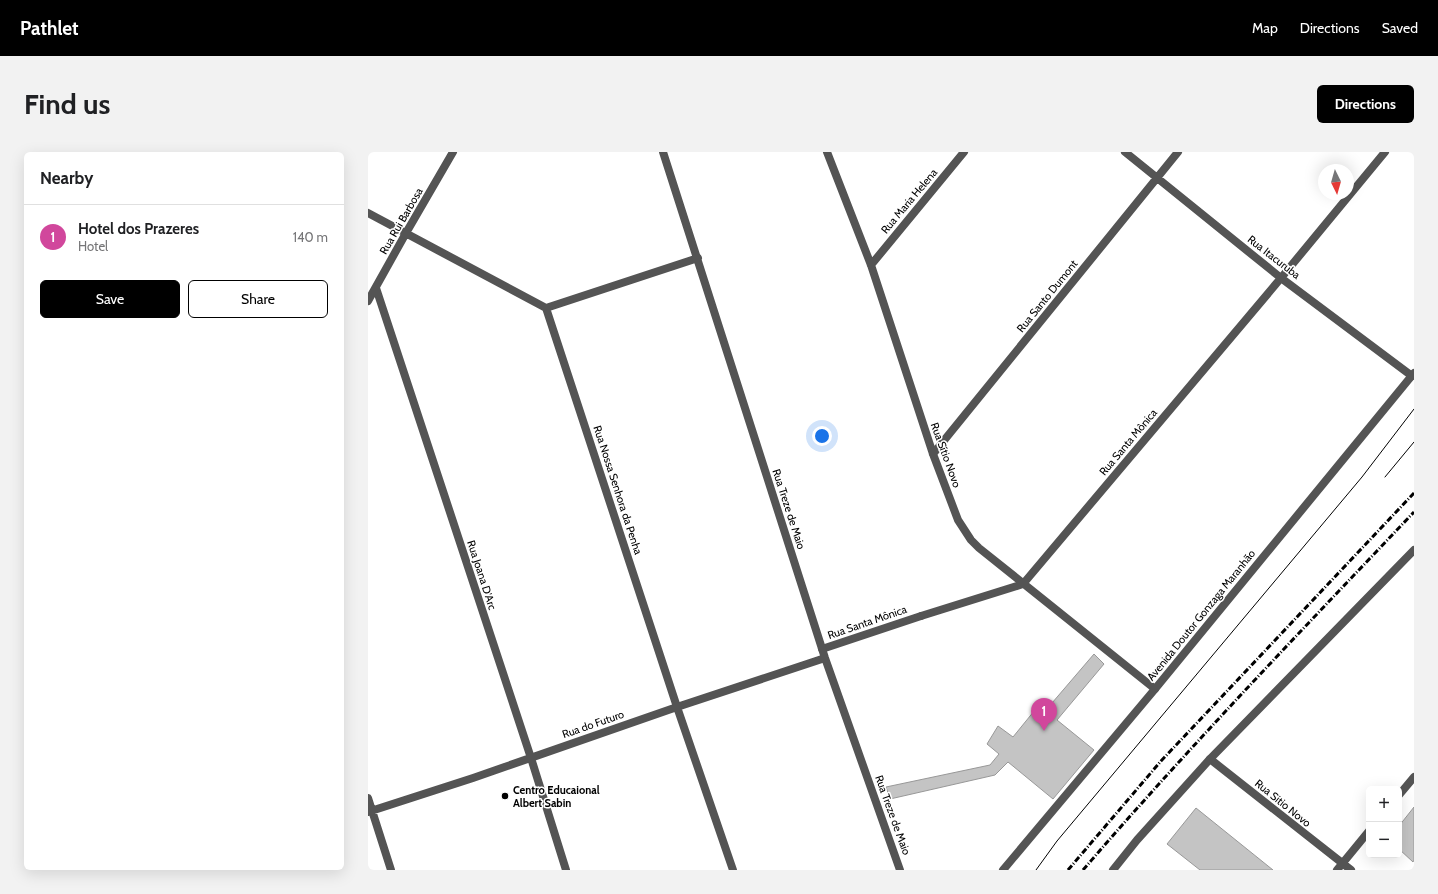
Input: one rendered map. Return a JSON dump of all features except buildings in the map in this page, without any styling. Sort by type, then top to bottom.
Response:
[{"type":"street","name":"Rua Rui Barbosa","points":[[368,301],[453,152]]},
{"type":"street","name":"Rua Treze de Maio","points":[[663,152],[822,649],[900,870]]},
{"type":"street","name":"Rua Sítio Novo","points":[[827,152],[871,265],[933,454],[958,520],[964,530],[979,548],[1154,689]]},
{"type":"street","name":"Rua Maria Helena","points":[[871,265],[964,152]]},
{"type":"street","name":"Rua Itacuruba","points":[[1125,152],[1281,278],[1413,374]]},
{"type":"street","name":"Rua Santo Dumont","points":[[933,454],[1178,152]]},
{"type":"street","name":"Rua Santa Mônica","points":[[822,649],[1023,584],[1281,278],[1385,152]]},
{"type":"street","points":[[368,212],[546,308],[698,258]]},
{"type":"street","name":"Rua Joana D'Arc","points":[[376,288],[531,758],[566,870]]},
{"type":"street","name":"Rua Nossa Senhora da Penha","points":[[546,308],[733,870]]},
{"type":"street","name":"Avenida Doutor Gonzaga Maranhão","points":[[1003,870],[1413,374]]},
{"type":"street","points":[[1113,870],[1137,840],[1210,758],[1414,550]]},
{"type":"street","name":"Rua do Futuro","points":[[370,811],[825,658]]},
{"type":"street","name":"Rua Sitio Novo","points":[[1210,758],[1340,867]]},
{"type":"street","points":[[1402,791],[1414,777]]},
{"type":"street","points":[[368,798],[370,811],[391,870]]},
{"type":"street","points":[[1351,870],[1340,867],[1366,835]]},
{"type":"tram line","points":[[1036,870],[1057,841],[1362,477],[1414,409]]},
{"type":"tram line","points":[[1385,477],[1414,442]]},
{"type":"railway","points":[[1068,870],[1161,761],[1414,493]]},
{"type":"railway","points":[[1083,870],[1205,734],[1414,512]]},
{"type":"place","name":"Hotel dos Prazeres","points":[[1044,731]]},
{"type":"place","name":"Centro Educaional Albert Sabin","points":[[505,796]]}]
